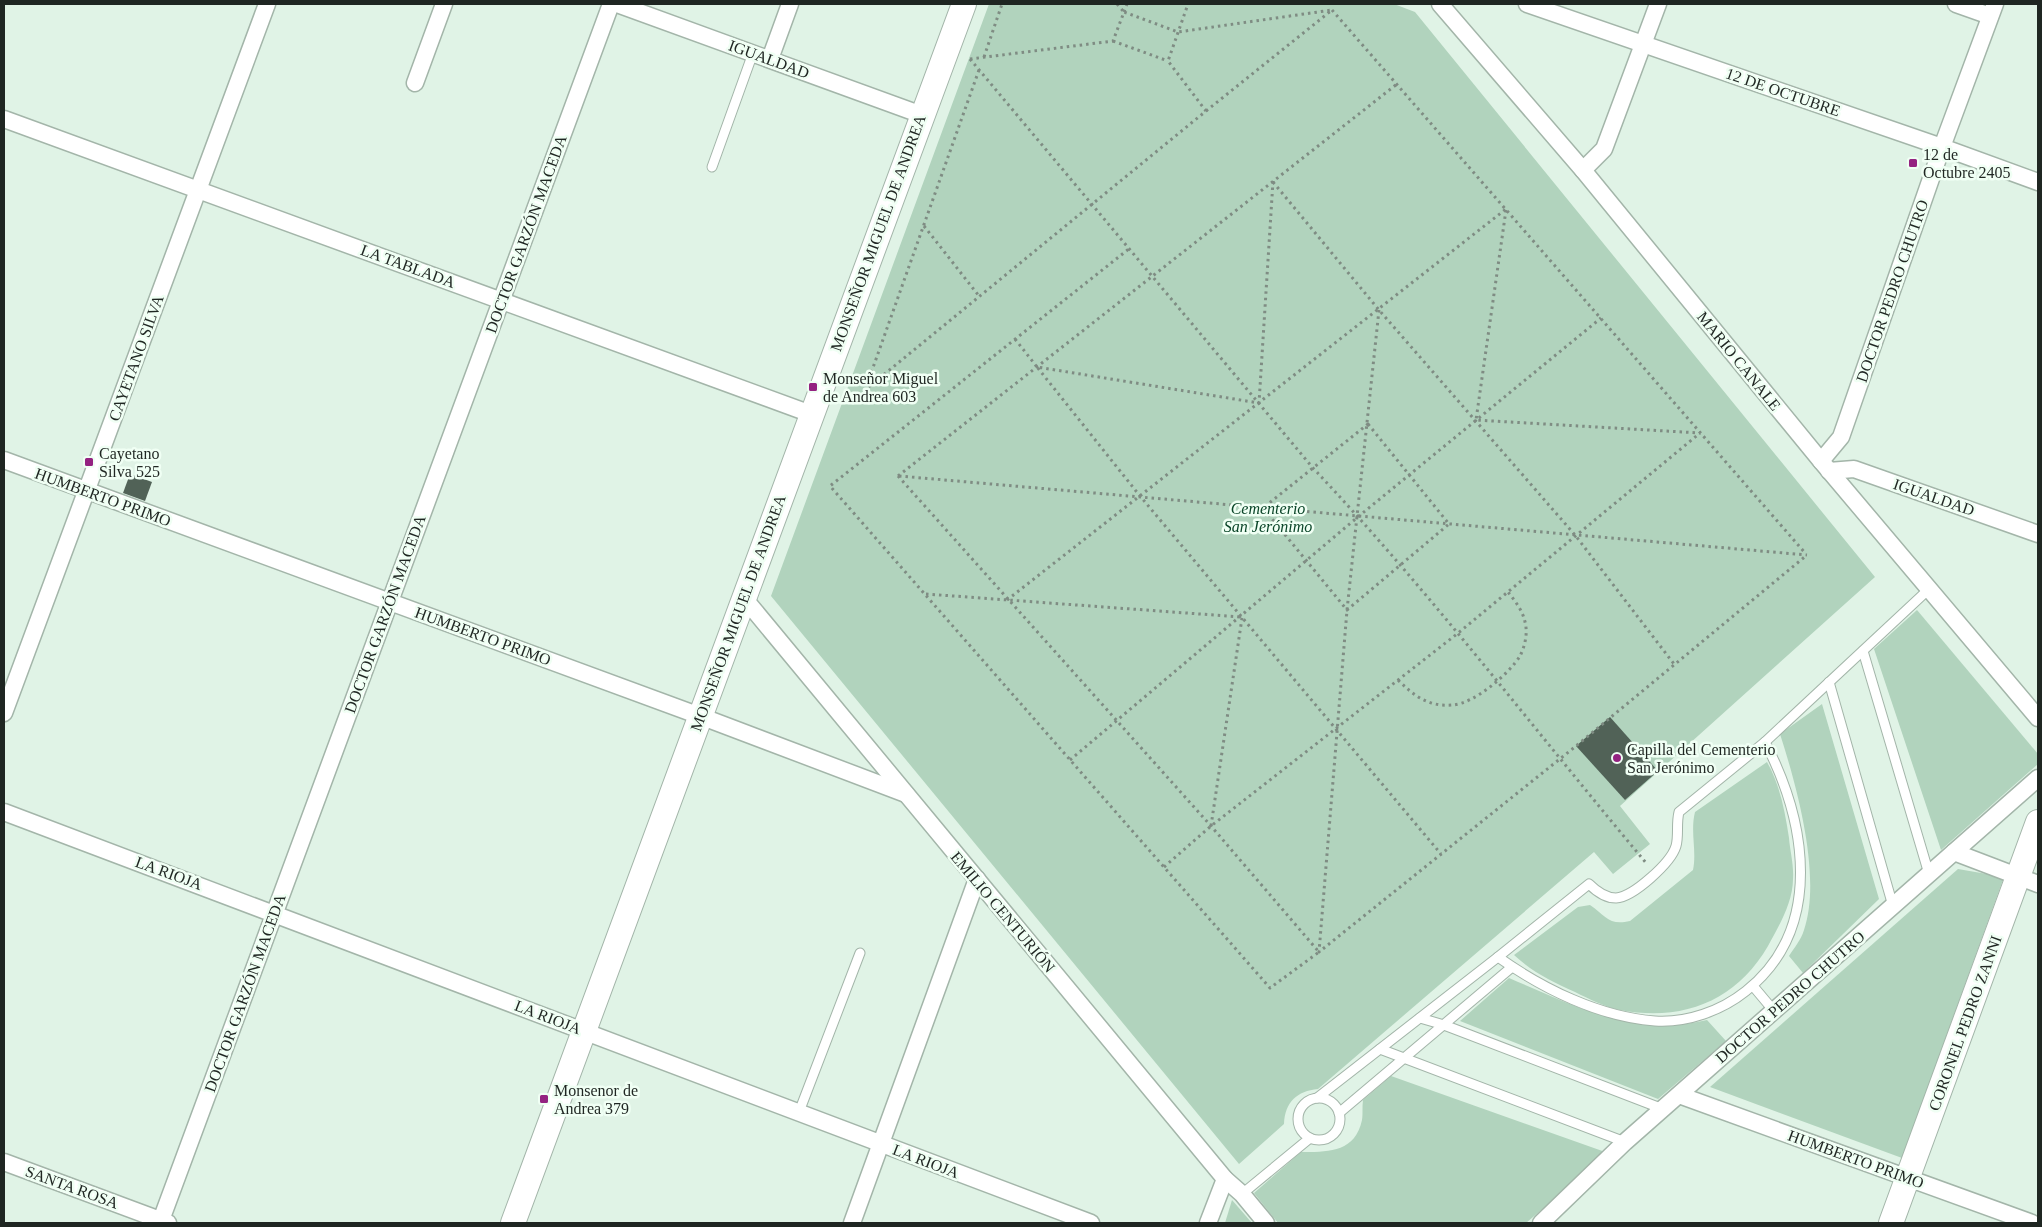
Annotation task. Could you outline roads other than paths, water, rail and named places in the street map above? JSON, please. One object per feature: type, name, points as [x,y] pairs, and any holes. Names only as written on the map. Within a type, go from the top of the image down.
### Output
[{"type":"main road","name":"MONSEÑOR MIGUEL DE ANDREA","points":[[513,1223],[964,4]]},
{"type":"main road","name":"CORONEL PEDRO ZANNI","points":[[1892,1223],[1908,1178],[2028,880],[2038,822]]},
{"type":"street","name":"CAYETANO SILVA","points":[[4,713],[268,4]]},
{"type":"street","points":[[415,83],[444,4]]},
{"type":"street","name":"DOCTOR GARZÓN MACEDA","points":[[163,1222],[275,912],[610,4]]},
{"type":"street","name":"IGUALDAD","points":[[617,4],[922,115]]},
{"type":"street","points":[[770,59],[790,4]]},
{"type":"street","name":"MARIO CANALE","points":[[1440,4],[1583,170],[1825,466],[2038,718]]},
{"type":"street","name":"12 DE OCTUBRE","points":[[1527,4],[1942,146],[2038,182]]},
{"type":"street","points":[[1583,170],[1604,149],[1658,4]]},
{"type":"street","points":[[1956,4],[1993,10]]},
{"type":"street","name":"DOCTOR PEDRO CHUTRO","points":[[1825,466],[1841,437],[1942,146],[1993,10]]},
{"type":"street","name":"LA TABLADA","points":[[4,119],[811,414]]},
{"type":"street","name":"HUMBERTO PRIMO","points":[[4,460],[700,716],[906,794]]},
{"type":"street","name":"IGUALDAD","points":[[1825,466],[1854,469],[2038,534]]},
{"type":"street","name":"EMILIO CENTURIÓN","points":[[744,598],[1225,1179],[1242,1194],[1266,1223]]},
{"type":"street","name":"DOCTOR PEDRO CHUTRO","points":[[1543,1222],[1625,1142],[2038,778]]},
{"type":"street","name":"LA RIOJA","points":[[4,812],[275,912],[1091,1223]]},
{"type":"street","points":[[1954,852],[2028,880]]},
{"type":"street","points":[[852,1223],[977,880]]},
{"type":"street","name":"HUMBERTO PRIMO","points":[[1679,1095],[2032,1223]]},
{"type":"street","name":"SANTA ROSA","points":[[4,1162],[163,1222]]},
{"type":"street","points":[[1208,1223],[1225,1179]]},
{"type":"lane","points":[[712,167],[753,53]]},
{"type":"lane","points":[[1318,1098],[1331,1102],[1340,1113],[1339,1127],[1335,1133],[1323,1140],[1310,1138],[1300,1129],[1298,1115],[1305,1104],[1318,1098],[1589,884],[1606,897],[1618,898],[1629,894],[1664,866],[1676,848],[1676,828],[1679,812],[1765,742],[1929,589]]},
{"type":"lane","points":[[1863,651],[1929,874]]},
{"type":"lane","points":[[1829,682],[1893,906]]},
{"type":"lane","points":[[1498,957],[1512,967],[1582,1002],[1628,1017],[1656,1021],[1684,1019],[1712,1011],[1737,998],[1753,986],[1778,958],[1791,933],[1799,906],[1801,878],[1796,822],[1779,771],[1765,742]]},
{"type":"lane","points":[[799,1112],[860,953]]},
{"type":"lane","points":[[1340,1113],[1512,967]]},
{"type":"lane","points":[[1753,986],[1774,1011]]},
{"type":"lane","points":[[1420,1018],[1444,1025],[1663,1109]]},
{"type":"lane","points":[[1380,1049],[1625,1142]]},
{"type":"lane","points":[[1242,1194],[1310,1138]]},
{"type":"place","name":"12 de Octubre 2405","points":[[1913,163]]},
{"type":"place","name":"Monseñor Miguel de Andrea 603","points":[[813,387]]},
{"type":"place","name":"Cayetano Silva 525","points":[[89,462]]},
{"type":"place","name":"Capilla del Cementerio San Jerónimo","points":[[1617,758]]},
{"type":"place","name":"Monsenor de Andrea 379","points":[[544,1099]]},
{"type":"park label","name":"Cementerio San Jerónimo","points":[[1268,517]]}]
